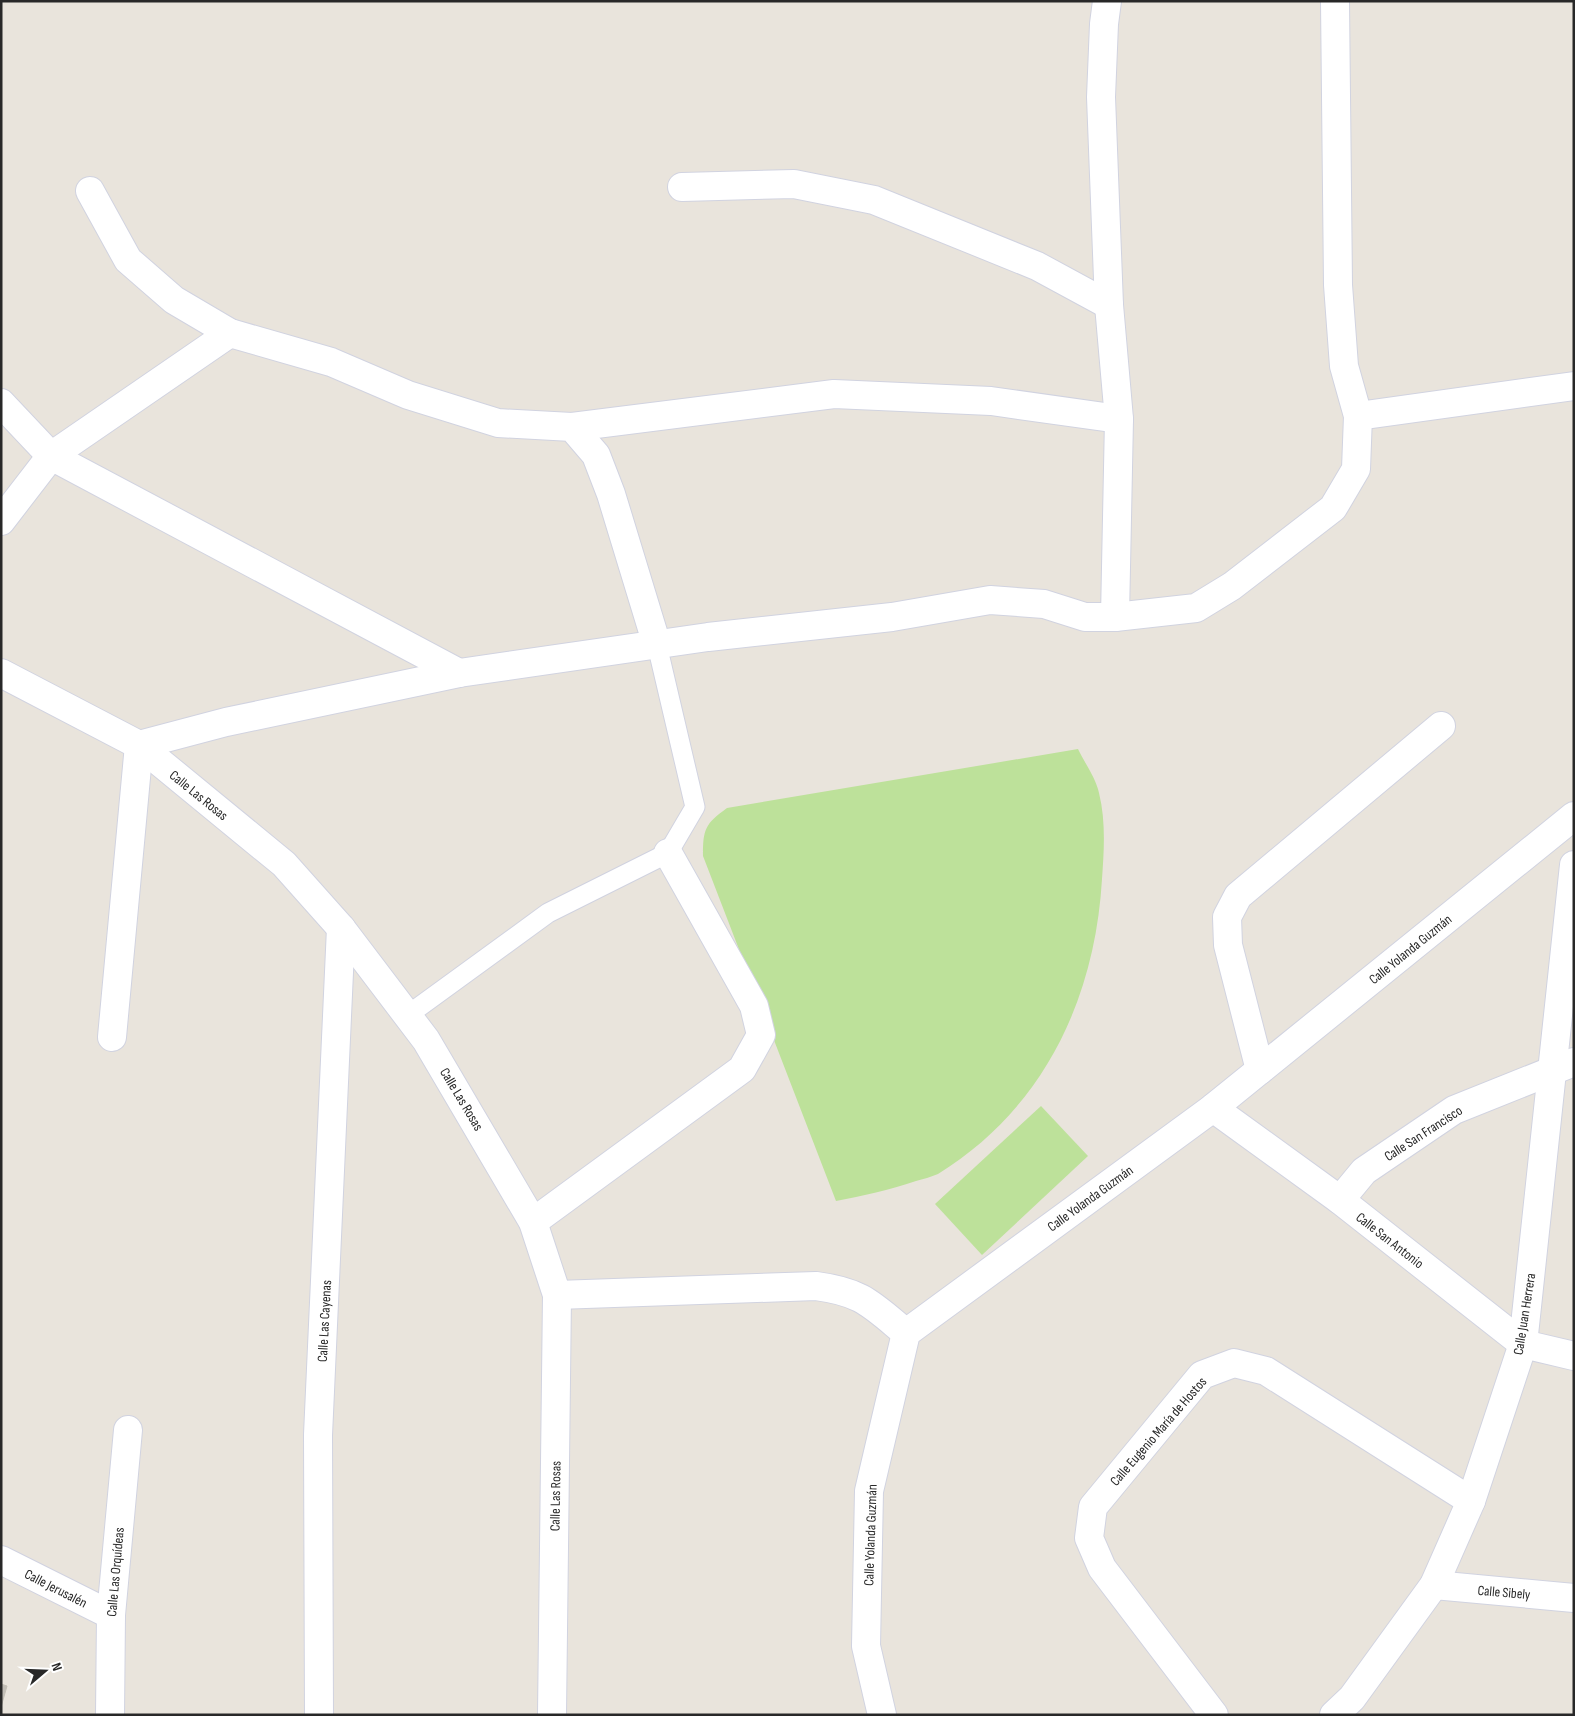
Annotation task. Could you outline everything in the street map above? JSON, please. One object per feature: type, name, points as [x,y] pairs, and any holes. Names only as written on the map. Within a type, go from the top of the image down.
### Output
[{"type":"street","points":[[1107,1],[1104,24],[1101,97],[1109,304],[1119,419],[1115,617]]},
{"type":"street","points":[[112,1037],[139,746],[226,722],[459,673],[658,645],[892,617],[990,600],[1044,604],[1085,617],[1115,617],[1196,608],[1264,564],[1333,508],[1356,469],[1358,416],[1344,366],[1338,285],[1335,1]]},
{"type":"street","points":[[682,187],[794,184],[874,200],[1037,266],[1109,304]]},
{"type":"street","points":[[90,191],[128,260],[174,300],[230,333],[331,362],[408,395],[498,424],[572,428],[834,394],[991,401],[1119,419]]},
{"type":"street","points":[[1,522],[51,456],[230,333]]},
{"type":"street","points":[[1358,416],[1574,386]]},
{"type":"street","points":[[1,402],[51,456],[459,673]]},
{"type":"street","points":[[572,428],[596,455],[612,494],[658,645]]},
{"type":"street","name":"Calle Las Rosas","points":[[1,674],[139,746],[284,864],[341,928],[426,1040],[474,1118],[533,1222],[557,1296],[552,1715]]},
{"type":"street","points":[[1260,1070],[1228,945],[1227,917],[1238,896],[1441,726]]},
{"type":"street","name":"Calle Yolanda Guzmán","points":[[882,1715],[866,1646],[869,1491],[906,1332],[1213,1108],[1574,816]]},
{"type":"street","points":[[533,1222],[742,1069],[762,1035],[754,1006],[668,853]]},
{"type":"street","name":"Calle Juan Herrera","points":[[1334,1715],[1352,1698],[1434,1585],[1470,1501],[1523,1344],[1564,1066],[1574,865]]},
{"type":"street","name":"Calle Las Cayenas","points":[[319,1715],[318,1435],[341,928]]},
{"type":"street","name":"Calle San Francisco","points":[[1340,1200],[1364,1171],[1454,1110],[1564,1066]]},
{"type":"street","name":"Calle San Antonio","points":[[1213,1108],[1340,1200],[1523,1344],[1574,1356]]},
{"type":"street","points":[[557,1296],[816,1286],[842,1290],[866,1299],[906,1332]]},
{"type":"street","name":"Calle Eugenio María de Hostos","points":[[1214,1715],[1102,1568],[1089,1538],[1093,1507],[1202,1375],[1234,1364],[1266,1371],[1470,1501]]},
{"type":"street","name":"Calle Las Orquídeas","points":[[110,1715],[111,1615],[128,1430]]},
{"type":"street","name":"Calle Jerusalén","points":[[1,1560],[111,1615]]},
{"type":"street","name":"Calle Sibely","points":[[1434,1585],[1574,1598]]},
{"type":"lane","points":[[408,1015],[548,912],[668,853],[695,807],[658,645]]},
{"type":"green space","points":[[1078,749],[1097,787],[1103,814],[1102,879],[1097,924],[1088,967],[1075,1008],[1057,1048],[1034,1084],[1007,1118],[975,1148],[938,1174],[886,1190],[836,1201],[703,856],[707,828],[714,818],[727,808]]},
{"type":"green space","points":[[1041,1106],[1088,1156],[982,1255],[935,1204]]},
{"type":"building","points":[[1,1684],[7,1686],[1,1707]]}]
